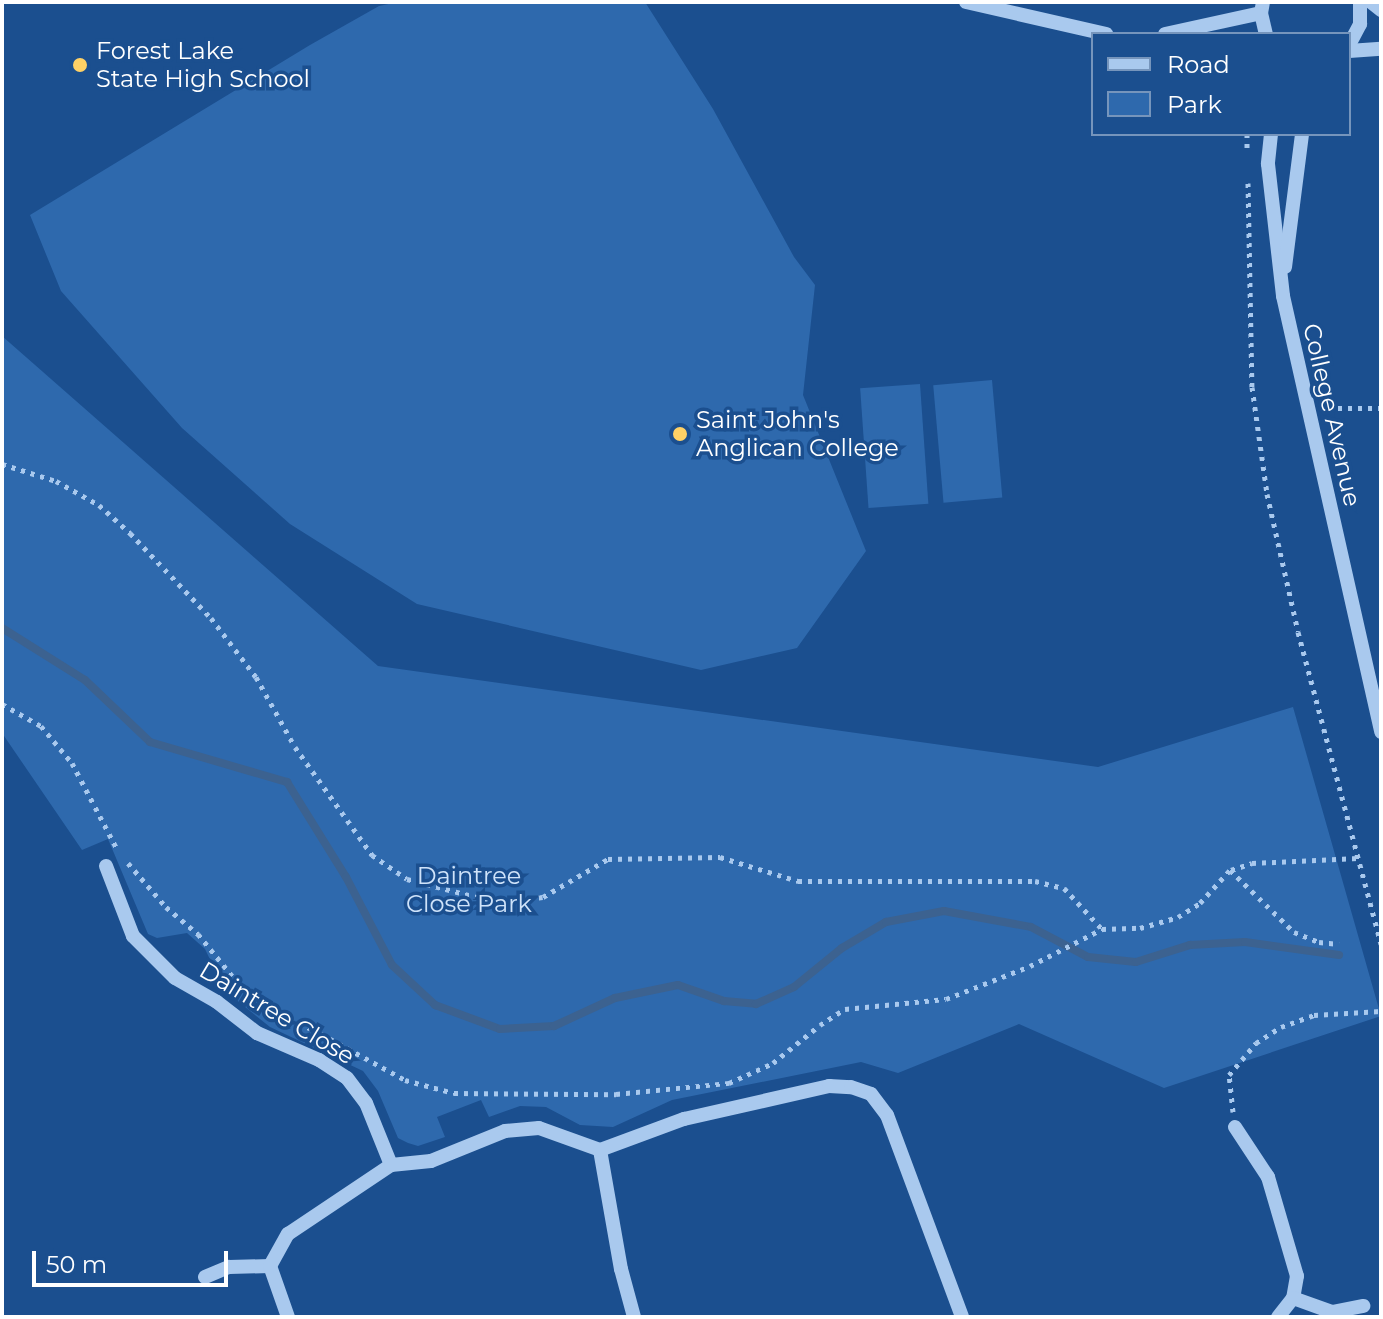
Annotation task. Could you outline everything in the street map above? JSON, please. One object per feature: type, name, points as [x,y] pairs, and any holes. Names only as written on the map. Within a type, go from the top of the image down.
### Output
[{"type":"street","points":[[966,2],[1094,32]]},
{"type":"street","points":[[1351,41],[1360,24],[1360,2]]},
{"type":"street","points":[[1371,2],[1381,10]]},
{"type":"street","points":[[1175,32],[1262,8],[1266,32]]},
{"type":"street","points":[[1351,51],[1381,49]]},
{"type":"street","name":"College Avenue","points":[[1271,136],[1268,164],[1283,296],[1381,732]]},
{"type":"street","name":"College Avenue","points":[[1283,296],[1302,136]]},
{"type":"street","name":"Daintree Close","points":[[106,866],[133,936],[175,978],[217,1002],[257,1033],[319,1060],[347,1078],[366,1103],[391,1165]]},
{"type":"street","points":[[288,1317],[270,1266],[288,1234],[391,1165],[431,1161],[505,1131],[539,1128],[600,1150],[684,1119],[829,1086],[851,1087],[871,1094],[887,1115],[962,1317]]},
{"type":"street","points":[[1235,1127],[1268,1177],[1297,1276],[1293,1298],[1278,1317]]},
{"type":"street","points":[[600,1150],[621,1269],[634,1317]]},
{"type":"street","points":[[205,1277],[229,1267],[270,1266]]},
{"type":"street","points":[[1293,1298],[1332,1312],[1363,1306]]},
{"type":"path","points":[[1247,136],[1248,166]]},
{"type":"path","points":[[1248,181],[1252,387],[1267,494],[1298,632],[1381,944]]},
{"type":"path","points":[[2,464],[56,481],[99,505],[130,533],[211,618],[256,677],[295,747],[372,855],[407,879],[499,903],[543,897],[608,859],[720,857],[798,881],[1035,881],[1064,888],[1102,929]]},
{"type":"path","points":[[2,704],[41,726],[72,763],[120,854],[166,907],[198,934],[238,983],[271,1012],[312,1029],[405,1080],[454,1093],[616,1094],[729,1083],[773,1063],[845,1009],[946,999],[1030,966],[1102,929],[1140,928],[1178,917],[1200,903],[1230,870],[1252,863],[1358,858]]},
{"type":"path","points":[[1230,870],[1294,932],[1319,942],[1339,944]]},
{"type":"path","points":[[1235,1127],[1229,1075],[1256,1043],[1281,1027],[1314,1015],[1381,1011]]},
{"type":"green space","points":[[398,2],[645,2],[713,109],[794,257],[815,285],[803,395],[866,551],[797,648],[701,670],[417,604],[290,524],[182,428],[61,291],[30,215],[310,45],[379,6]]},
{"type":"green space","name":"Daintree Close Park","points":[[2,336],[378,666],[1098,767],[1293,707],[1381,1016],[1164,1088],[1019,1024],[898,1073],[861,1062],[672,1100],[613,1127],[580,1125],[546,1107],[520,1106],[489,1117],[481,1100],[437,1117],[445,1137],[418,1146],[408,1143],[398,1138],[378,1091],[363,1071],[270,1027],[225,991],[205,949],[187,933],[157,938],[148,934],[108,839],[82,850],[2,733]]},
{"type":"green space","points":[[992,380],[1002,498],[944,503],[933,385]]},
{"type":"green space","points":[[920,384],[928,504],[869,508],[860,388]]},
{"type":"waterway","points":[[2,628],[85,680],[150,742],[287,782],[346,877],[392,965],[435,1005],[500,1029],[554,1026],[615,998],[678,985],[724,1001],[756,1004],[794,987],[842,948],[886,922],[944,911],[1031,927],[1088,957],[1136,962],[1190,945],[1245,942],[1339,955]]},
{"type":"place","name":"Forest Lake State High School","points":[[80,65]]},
{"type":"place","name":"Saint John's Anglican College","points":[[680,434]]}]
